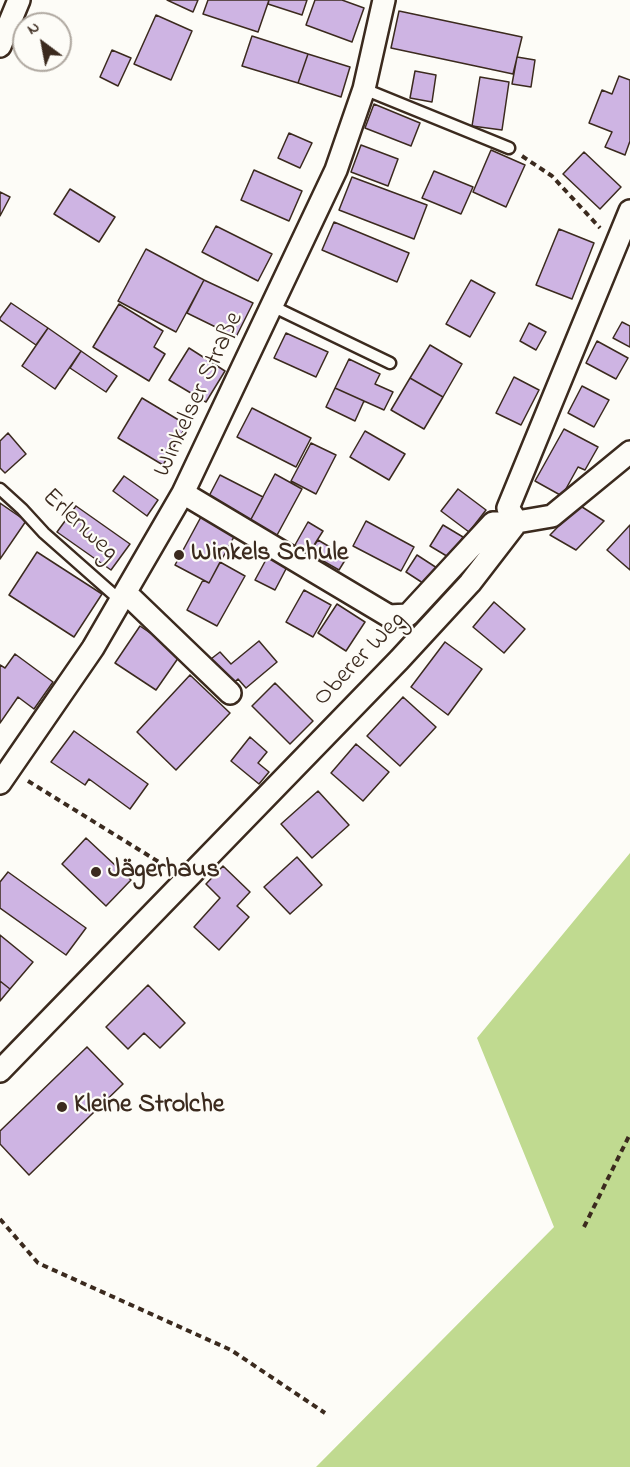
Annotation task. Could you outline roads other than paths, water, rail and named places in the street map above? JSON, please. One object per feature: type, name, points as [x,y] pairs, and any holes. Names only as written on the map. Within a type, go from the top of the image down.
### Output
[{"type":"street","points":[[0,45],[20,0]]},
{"type":"street","name":"Winkelser Straße","points":[[3,772],[93,648],[183,493],[336,170],[364,89],[384,0]]},
{"type":"street","points":[[517,522],[508,508],[630,211]]},
{"type":"street","points":[[183,493],[389,616],[408,615],[494,524],[552,516],[630,452]]},
{"type":"street","name":"Oberer Weg","points":[[0,1071],[407,651],[470,583],[517,522]]},
{"type":"street","name":"Erlenweg","points":[[123,597],[230,693]]},
{"type":"lane","points":[[364,89],[509,148]]},
{"type":"lane","points":[[272,306],[390,363]]},
{"type":"lane","name":"Erlenweg","points":[[0,489],[44,533],[123,597]]},
{"type":"place","name":"Winkels Schule","points":[[179,555]]},
{"type":"place","name":"Jägerhaus","points":[[96,872]]},
{"type":"place","name":"Kleine Strolche","points":[[62,1107]]}]
